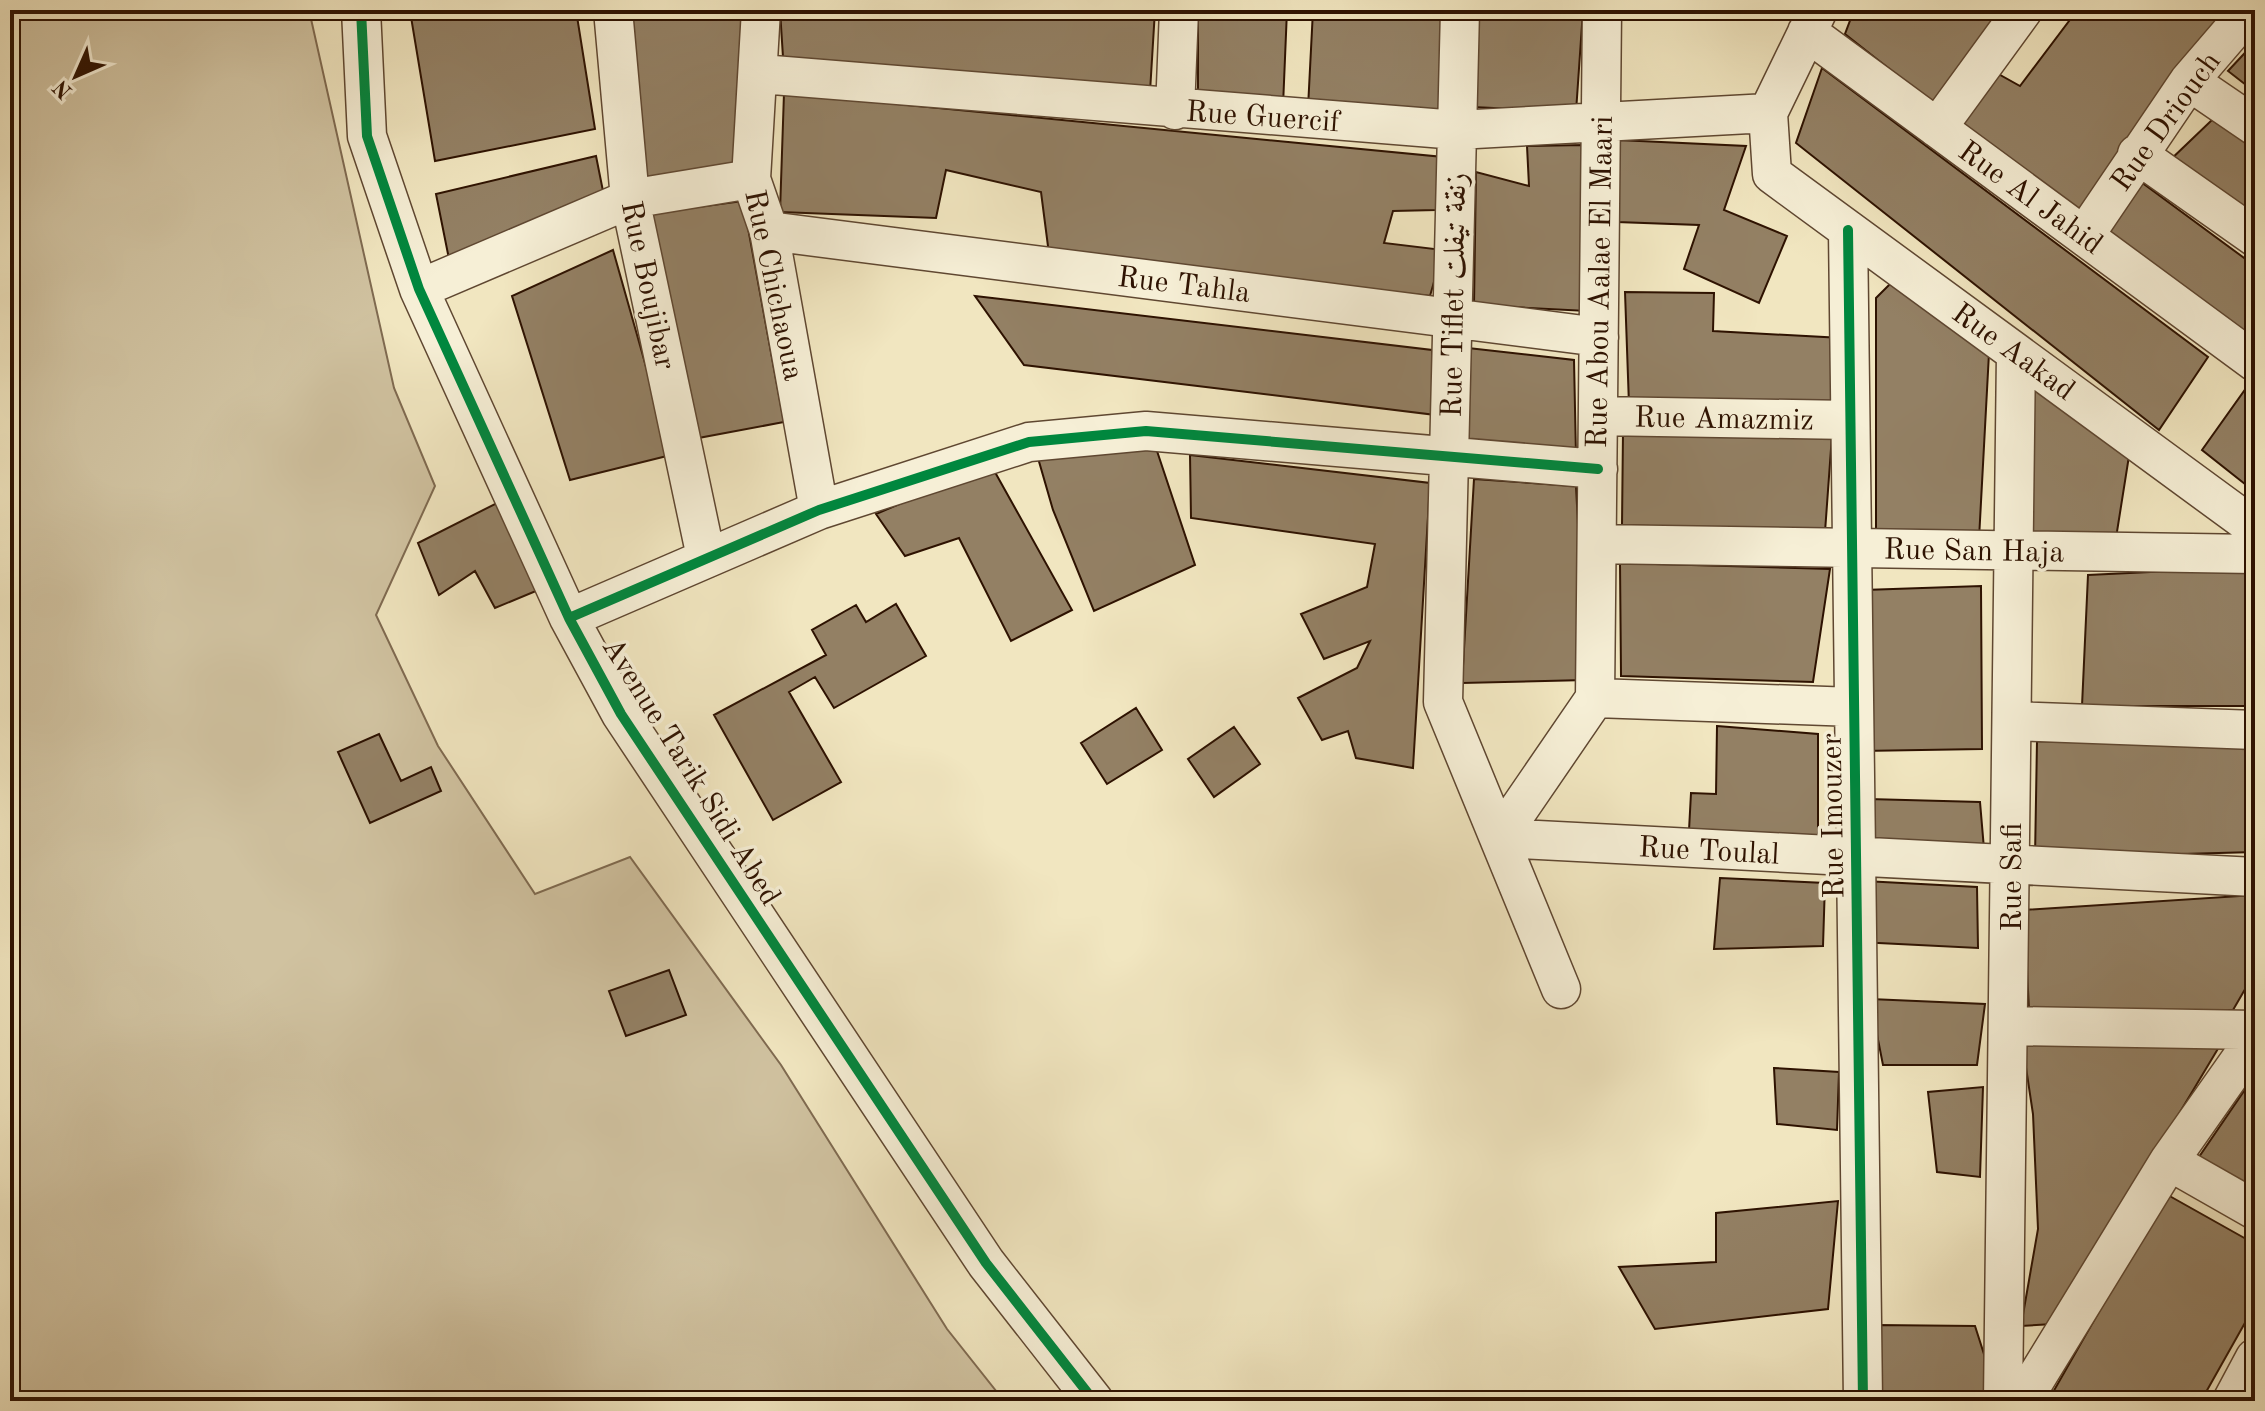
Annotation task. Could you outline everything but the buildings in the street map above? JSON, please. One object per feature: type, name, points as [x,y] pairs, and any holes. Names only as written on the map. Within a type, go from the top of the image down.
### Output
[{"type":"street","name":"Avenue Tarik Sidi Abed","points":[[361,10],[367,136],[419,289],[569,618],[621,714],[986,1263],[1094,1401]]},
{"type":"street","name":"Rue Boujibar","points":[[613,10],[630,199],[706,557]]},
{"type":"street","name":"Rue Chichaoua","points":[[761,10],[760,74],[751,179],[769,231],[819,510]]},
{"type":"street","points":[[1175,110],[1179,10]]},
{"type":"street","name":"Rue Tiflet زنقة تيفلت","points":[[1460,10],[1443,702],[1561,989]]},
{"type":"street","name":"Rue Abou Aalae El Maari","points":[[1595,698],[1602,10]]},
{"type":"street","points":[[1937,128],[2023,10]]},
{"type":"street","name":"Rue Driouch","points":[[2084,236],[2189,81],[2250,10]]},
{"type":"street","points":[[1768,113],[1813,21]]},
{"type":"street","name":"Rue Al Jahid","points":[[1813,21],[1937,128],[2255,362]]},
{"type":"street","name":"Rue Guercif","points":[[760,74],[1175,110],[1457,130],[1768,113]]},
{"type":"street","points":[[2189,81],[2255,126]]},
{"type":"street","name":"Rue Aakad","points":[[1768,113],[1772,174],[2255,528]]},
{"type":"street","points":[[2137,154],[2255,237]]},
{"type":"street","points":[[419,289],[630,199],[751,179]]},
{"type":"street","name":"Rue Imouzer","points":[[1848,230],[1863,1401]]},
{"type":"street","name":"Rue Tahla","points":[[769,231],[1599,337]]},
{"type":"street","name":"Rue Safi","points":[[2003,1401],[2016,353]]},
{"type":"street","name":"Rue Amazmiz","points":[[1598,416],[1850,420]]},
{"type":"street","points":[[569,618],[819,510],[1029,442],[1146,431],[1598,469]]},
{"type":"street","name":"Rue San Haja","points":[[1597,544],[2255,554]]},
{"type":"street","points":[[1499,838],[1595,698],[1854,707]]},
{"type":"street","points":[[2012,721],[2255,730]]},
{"type":"street","name":"Rue Toulal","points":[[1499,838],[2011,867],[2255,877]]},
{"type":"street","points":[[2010,1026],[2255,1030]]},
{"type":"street","points":[[2022,1401],[2169,1161],[2255,1039]]},
{"type":"street","points":[[2169,1161],[2255,1210]]},
{"type":"street","points":[[2232,1401],[2255,1358]]},
{"type":"shaded area","points":[[10,10],[309,10],[394,388],[435,486],[376,615],[438,746],[535,894],[630,857],[781,1065],[947,1329],[1004,1401],[10,1401]]},
{"type":"cycle path","points":[[361,10],[367,136],[419,289],[569,618],[621,714],[986,1263],[1094,1401]]},
{"type":"cycle path","points":[[1848,230],[1863,1401]]},
{"type":"cycle path","points":[[569,618],[819,510],[1029,442],[1146,431],[1598,469]]}]
